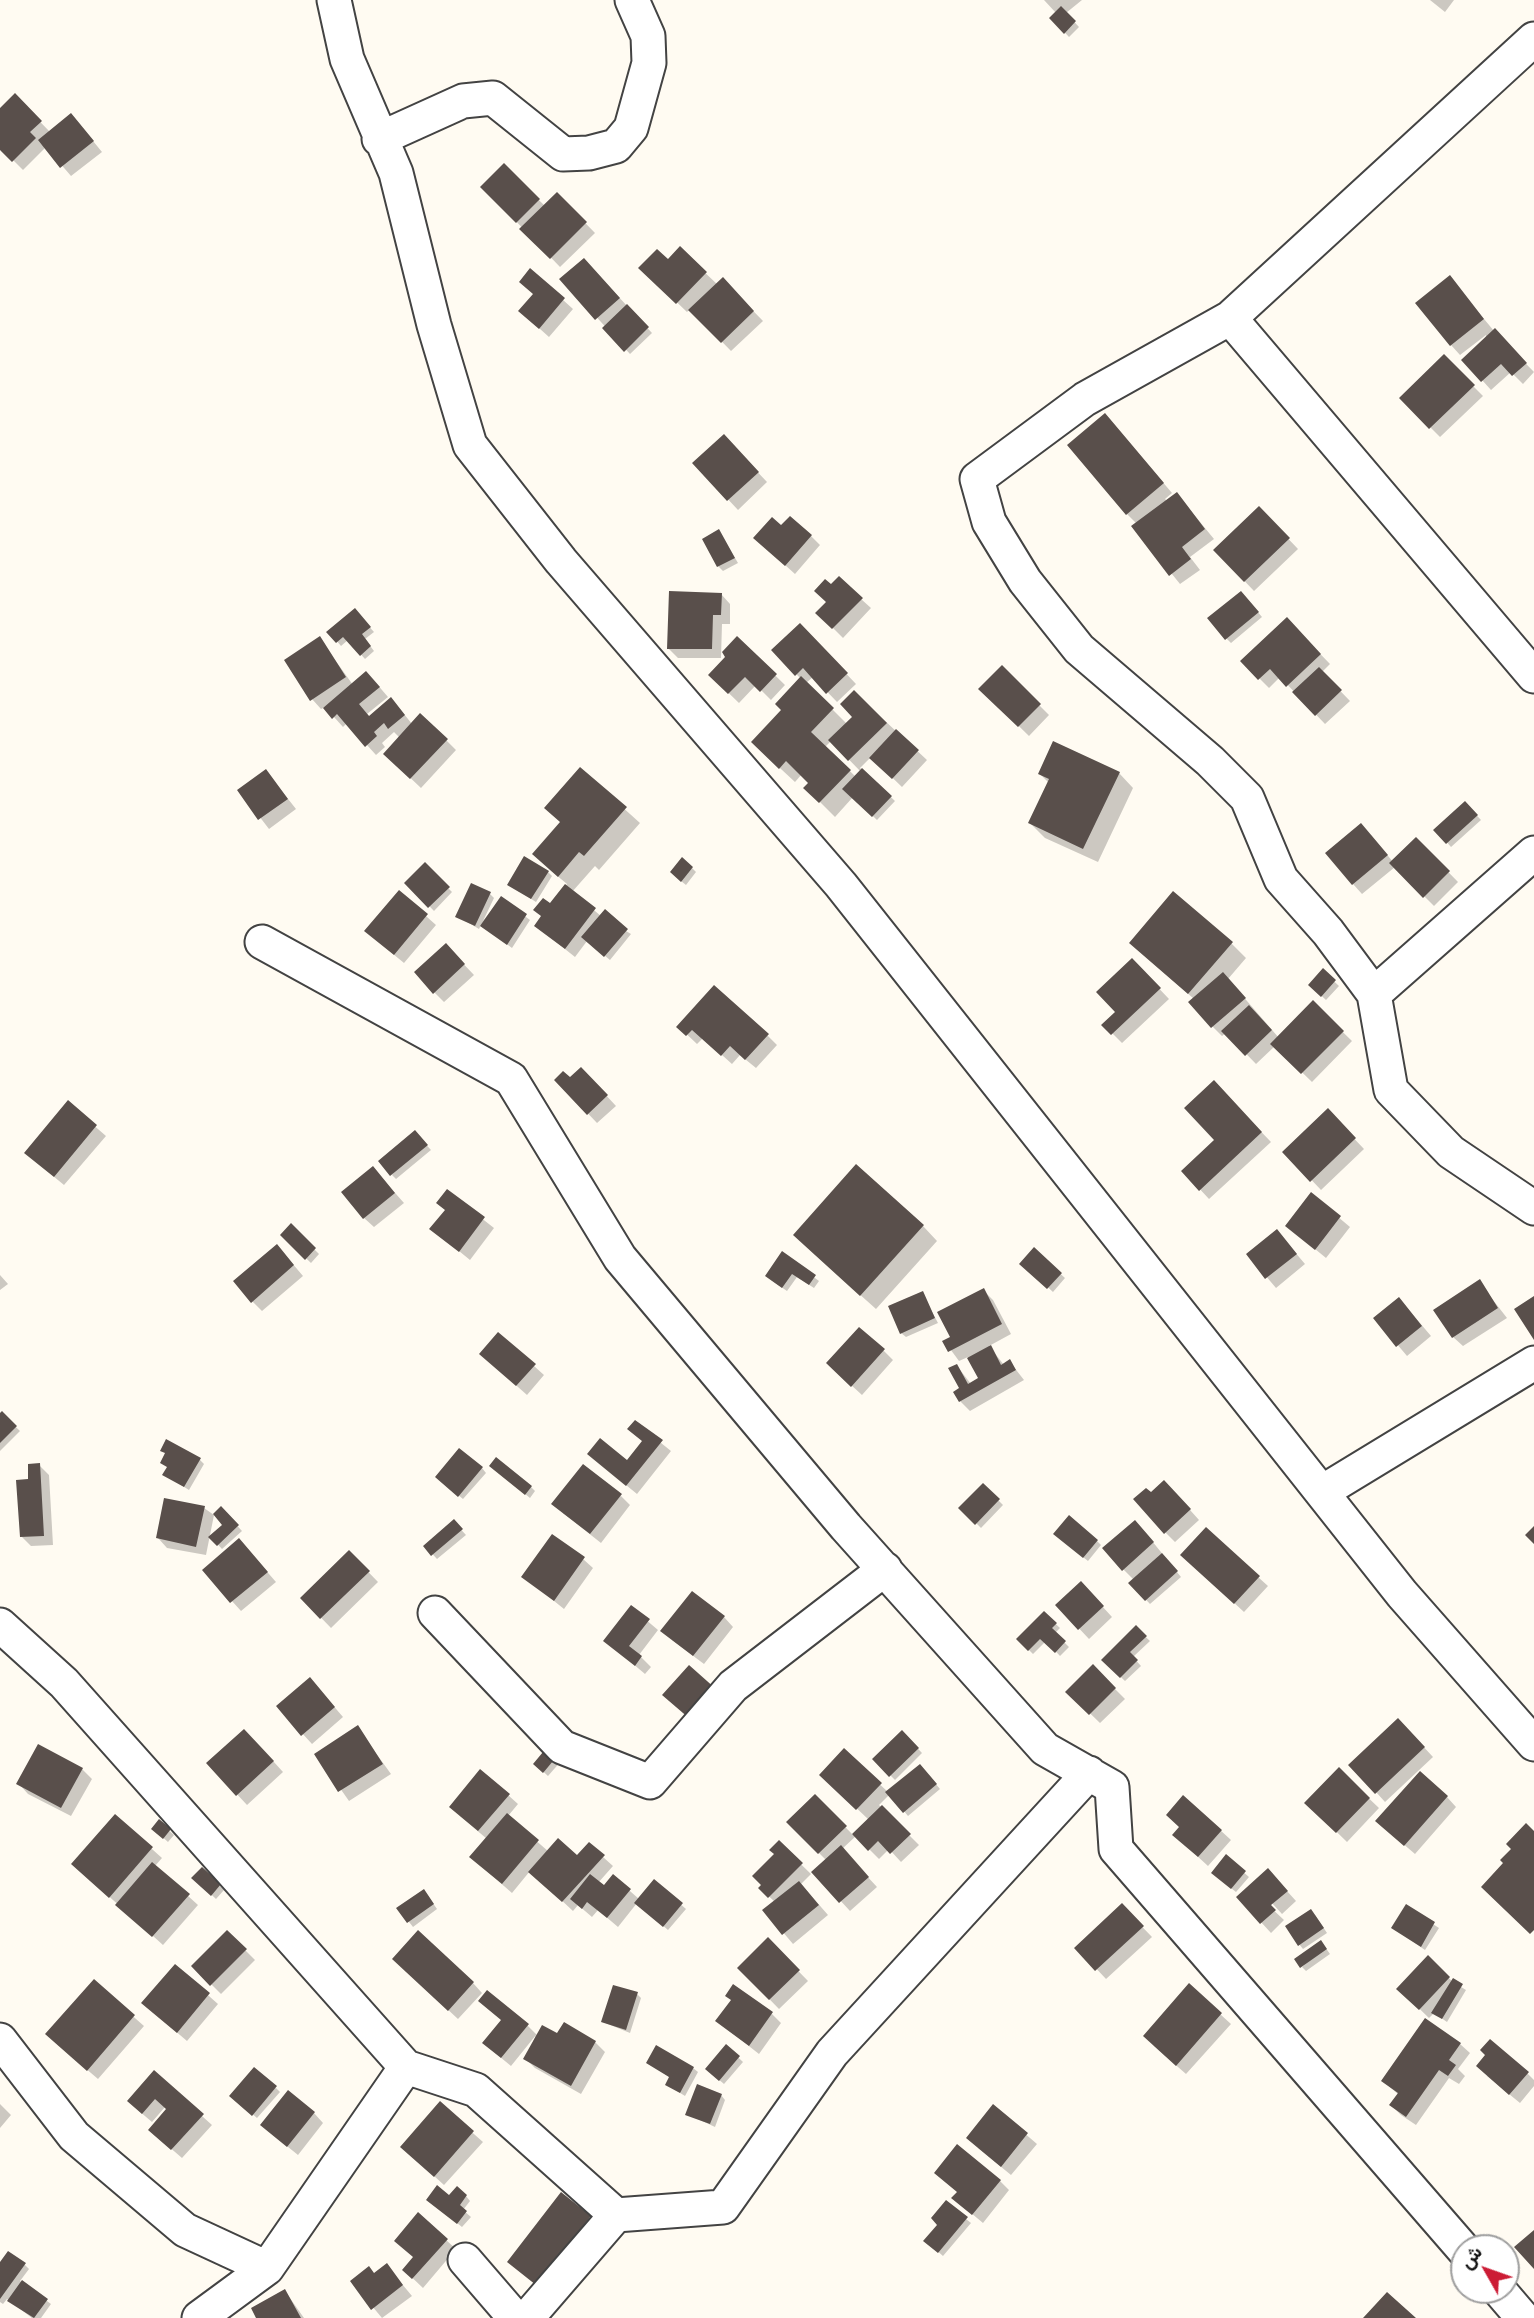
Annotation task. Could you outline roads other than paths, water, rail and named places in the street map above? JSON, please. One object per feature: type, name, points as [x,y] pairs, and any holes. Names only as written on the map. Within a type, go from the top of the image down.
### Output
[{"type":"street","points":[[334,0],[347,59],[379,139],[396,173],[434,325],[471,445],[561,561],[841,885],[1402,1594],[1534,1744]]},
{"type":"street","points":[[379,139],[463,101],[493,98],[563,154],[589,153],[616,146],[631,128],[649,62],[648,36],[632,0]]},
{"type":"street","points":[[1534,39],[1230,318],[1085,399],[977,479],[989,522],[1025,581],[1079,649],[1210,761],[1247,798],[1281,879],[1328,932],[1374,994],[1391,1090],[1451,1153],[1534,1208]]},
{"type":"street","points":[[1230,318],[1534,676]]},
{"type":"street","points":[[1374,994],[1534,853]]},
{"type":"street","points":[[262,943],[511,1079],[620,1258],[885,1569],[1045,1749],[1112,1787],[1116,1849],[1450,2234]]},
{"type":"street","points":[[1322,1492],[1534,1363]]},
{"type":"street","points":[[435,1613],[562,1747],[650,1782],[733,1686],[885,1569]]},
{"type":"street","points":[[0,1625],[64,1683],[406,2067],[475,2090],[616,2215]]},
{"type":"street","points":[[527,2318],[616,2215],[723,2207],[832,2053],[1089,1773]]},
{"type":"street","points":[[0,2040],[74,2136],[185,2230],[267,2268]]},
{"type":"street","points":[[200,2318],[267,2268],[406,2067]]},
{"type":"street","points":[[465,2260],[515,2318]]}]
